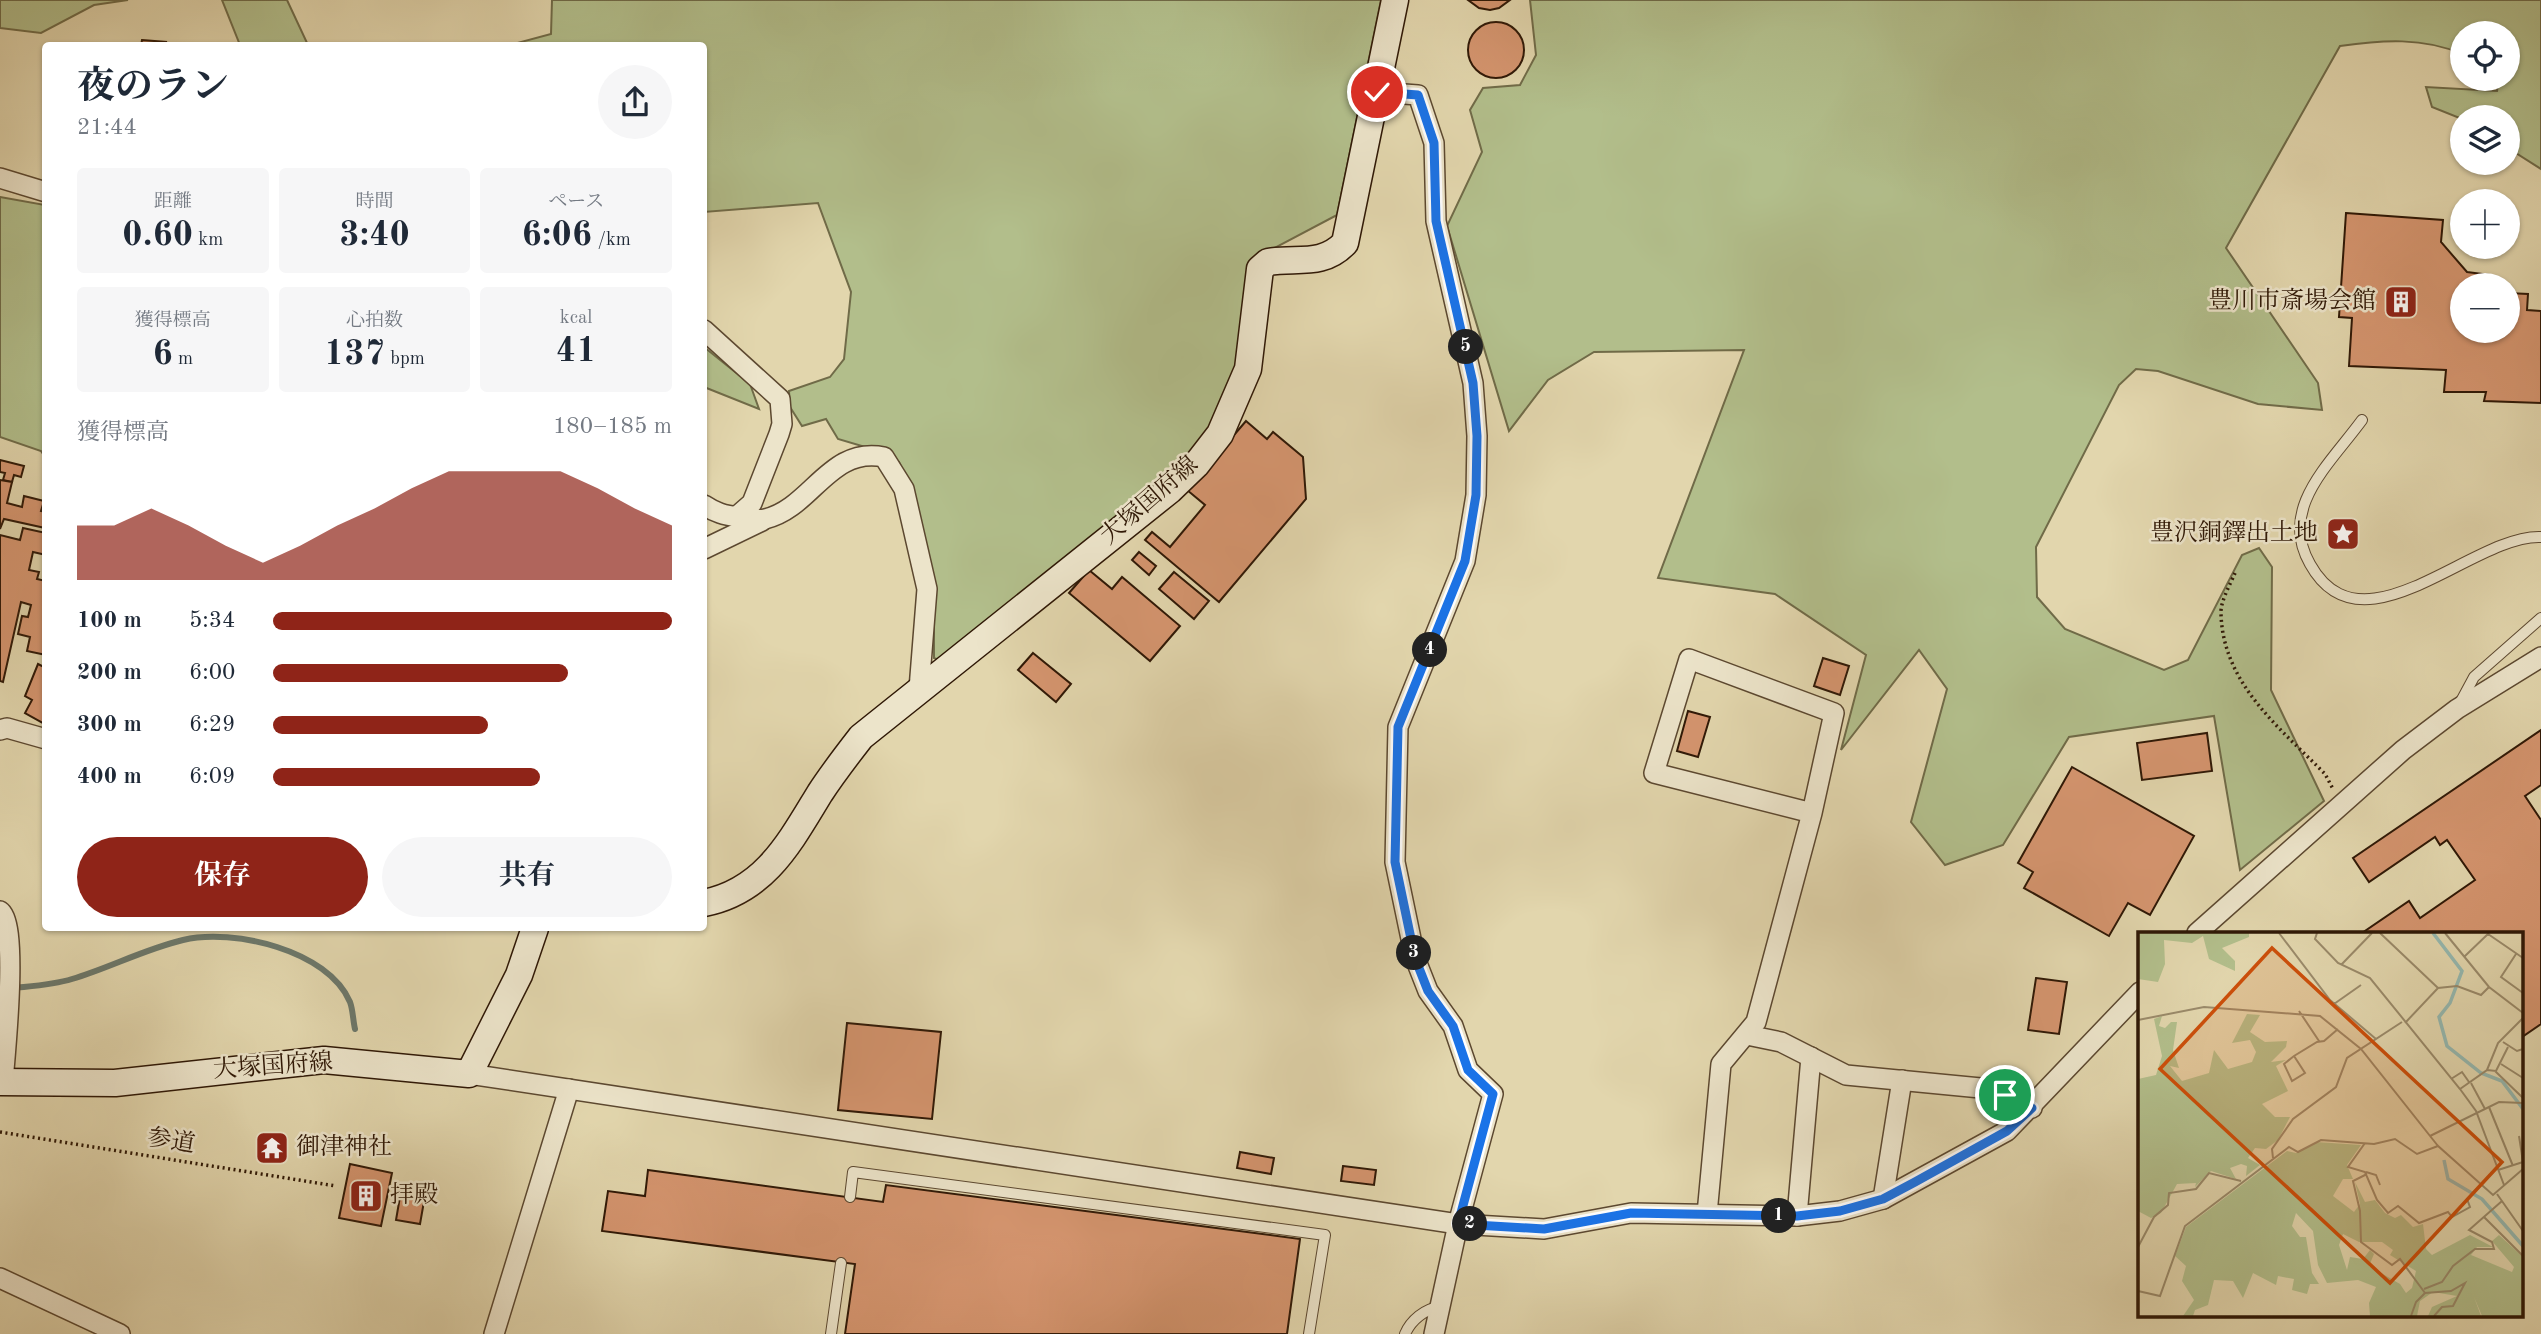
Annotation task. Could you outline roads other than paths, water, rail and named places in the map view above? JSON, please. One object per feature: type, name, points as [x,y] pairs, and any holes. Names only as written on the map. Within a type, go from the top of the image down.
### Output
[{"type":"main road","name":"大塚国府線","points":[[707,902],[741,890],[779,860],[834,772],[861,737],[1170,489],[1220,434],[1248,369],[1260,269],[1268,262],[1321,259],[1335,253],[1345,243],[1395,0]]},
{"type":"main road","points":[[469,1074],[519,975],[533,931]]},
{"type":"main road","name":"大塚国府線","points":[[1,1082],[115,1083],[324,1060],[469,1074]]},
{"type":"street","points":[[1377,92],[1418,95],[1434,143],[1436,221],[1473,383],[1477,436],[1476,495],[1465,561],[1398,727],[1395,862],[1415,958],[1428,991],[1453,1026],[1468,1070],[1493,1094],[1458,1224],[1434,1334]]},
{"type":"street","points":[[0,178],[42,191]]},
{"type":"street","points":[[707,333],[780,399],[779,434],[751,503],[736,517]]},
{"type":"street","points":[[707,548],[785,510],[846,460],[865,453],[884,457],[904,489],[926,589],[919,689]]},
{"type":"street","points":[[707,507],[727,517],[766,519]]},
{"type":"street","points":[[2198,932],[2403,750],[2457,709],[2541,657]]},
{"type":"street","points":[[1707,1214],[1721,1064],[1756,1022],[1812,813],[1835,713],[1689,659],[1654,774],[1812,813]]},
{"type":"street","points":[[0,730],[7,728],[42,737]]},
{"type":"street","points":[[0,911],[8,922],[9,963],[1,1082]]},
{"type":"street","points":[[469,1074],[1458,1224],[1544,1229],[1607,1215],[1797,1216],[1840,1211],[1883,1199],[2007,1131],[2032,1108],[2138,994]]},
{"type":"street","points":[[1747,1035],[1782,1042],[1846,1075],[1991,1089],[2032,1108]]},
{"type":"street","points":[[1797,1216],[1811,1057]]},
{"type":"street","points":[[1883,1199],[1902,1080]]},
{"type":"street","points":[[494,1334],[569,1089]]},
{"type":"street","points":[[0,1278],[120,1334]]},
{"type":"lane","points":[[2362,420],[2307,496],[2300,513],[2298,529],[2301,547],[2317,576],[2330,588],[2346,596],[2378,599],[2514,543],[2541,537]]},
{"type":"lane","points":[[2457,709],[2474,677],[2541,618]]},
{"type":"lane","points":[[850,1197],[853,1172],[1325,1235],[1309,1334]]},
{"type":"lane","points":[[831,1334],[841,1263]]},
{"type":"lane","points":[[1405,1334],[1408,1327],[1429,1308],[1440,1307]]},
{"type":"waterway","points":[[13,988],[72,979],[183,940],[227,937],[277,947],[301,956],[322,969],[339,984],[350,1002],[355,1029]]},
{"type":"place","name":"豊川市斎場会館","points":[[2401,302]]},
{"type":"place","name":"豊沢銅鐸出土地","points":[[2343,534]]},
{"type":"place","name":"御津神社","points":[[272,1148]]},
{"type":"place","name":"拝殿","points":[[366,1196]]}]
